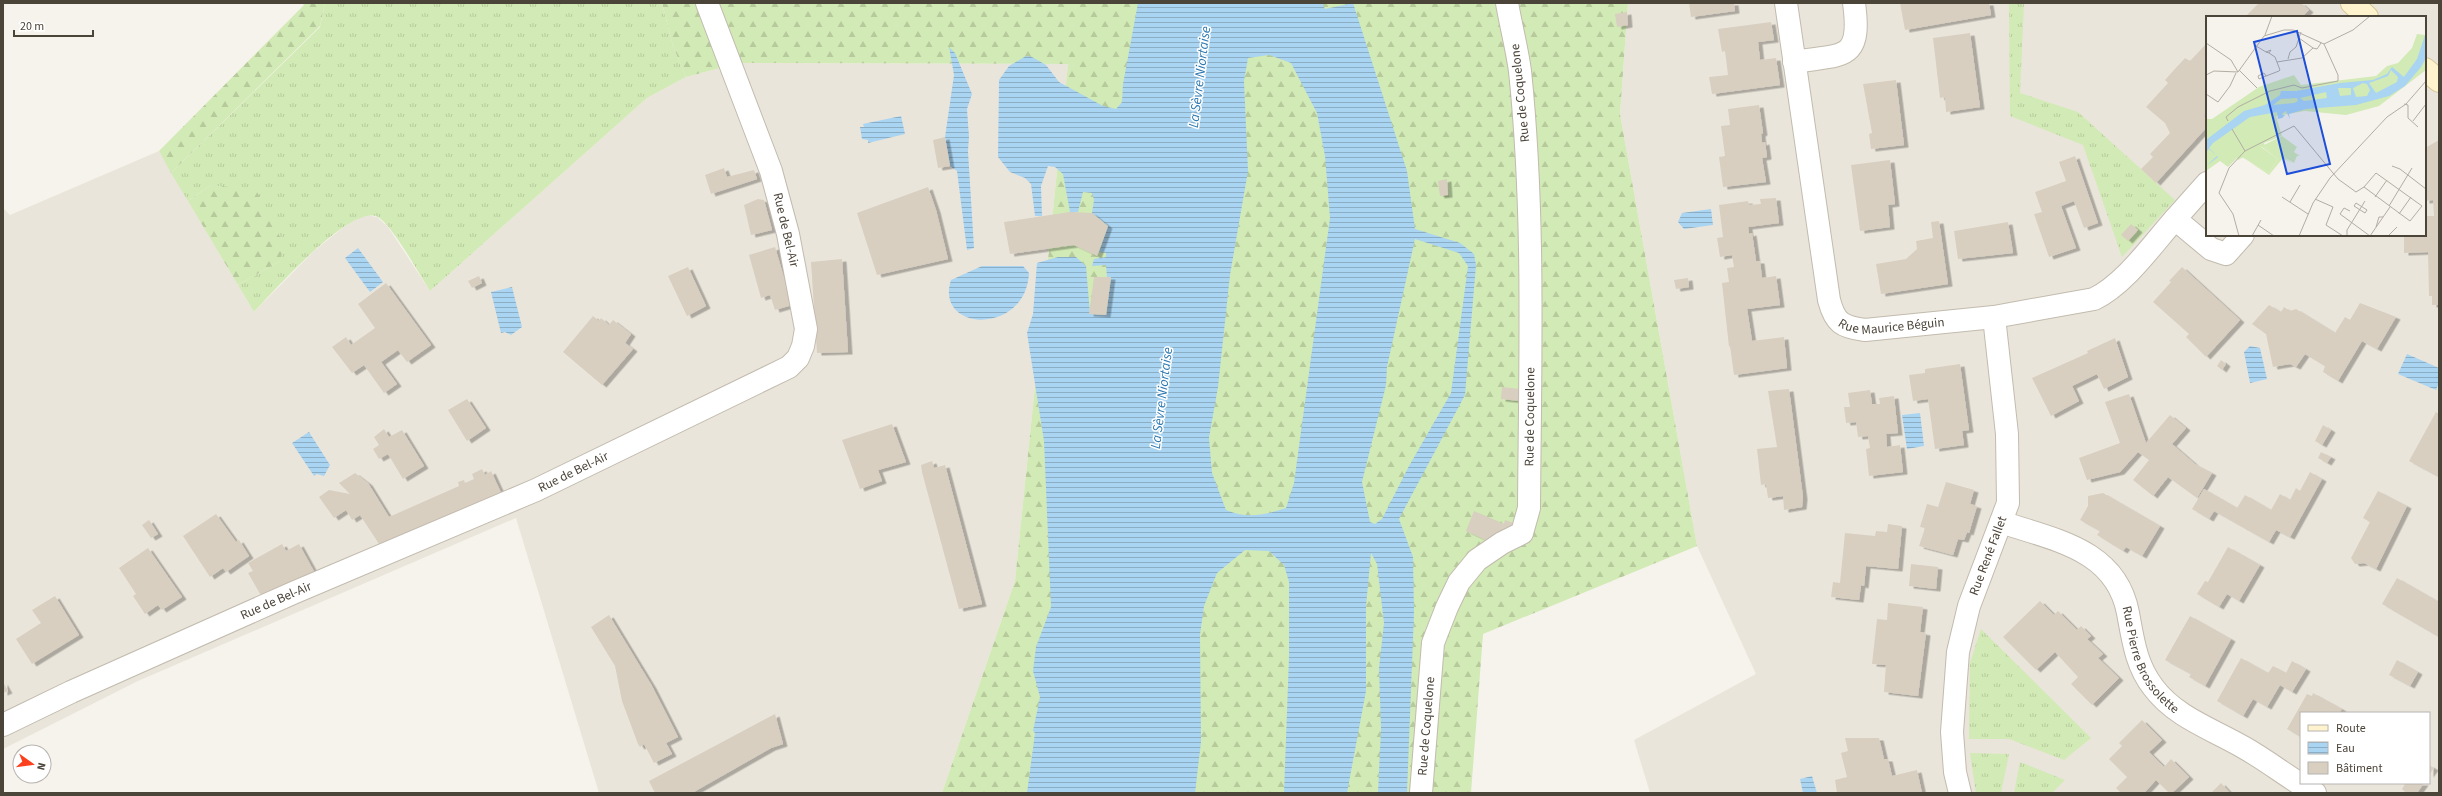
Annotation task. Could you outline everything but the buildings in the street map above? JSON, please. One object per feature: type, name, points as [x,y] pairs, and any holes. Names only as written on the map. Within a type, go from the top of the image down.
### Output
[{"type":"street","name":"Rue de Bel-Air","points":[[3,725],[71,692],[293,593],[536,490],[789,367],[798,358],[804,346],[806,329],[788,234],[771,171],[707,3]]},
{"type":"street","name":"Rue de Coquelone","points":[[1421,793],[1433,644],[1459,582],[1477,560],[1502,543],[1522,533],[1529,508],[1530,344],[1527,165],[1520,70],[1507,3]]},
{"type":"street","name":"Rue Maurice Béguin","points":[[1786,3],[1829,300],[1833,315],[1840,323],[1850,328],[1865,330],[1994,317],[2082,302],[2106,293],[2206,184]]},
{"type":"street","points":[[1794,62],[1841,54],[1849,50],[1854,44],[1857,28],[1854,3]]},
{"type":"street","points":[[2426,69],[2439,81]]},
{"type":"street","points":[[2175,219],[2211,249],[2226,254],[2242,236]]},
{"type":"street","name":"Rue René Fallet","points":[[1960,793],[1955,772],[1952,732],[1958,652],[1969,606],[2008,503],[2009,459],[1994,317]]},
{"type":"street","name":"Rue Pierre Brossolette","points":[[2001,522],[2076,547],[2101,563],[2112,574],[2124,594],[2135,653],[2152,687],[2167,703],[2186,717],[2243,747],[2311,792]]},
{"type":"shaded area","points":[[1628,3],[2439,3],[2439,793],[1650,793],[1634,740],[1756,674],[1697,546],[1620,114]]},
{"type":"shaded area","points":[[739,63],[1068,64],[1015,581],[942,793],[599,793],[516,518],[138,681],[3,749],[3,208],[10,215],[159,151],[254,312],[314,251],[345,226],[364,215],[377,217],[388,227],[430,291],[647,98],[686,77]]},
{"type":"green space","points":[[302,3],[325,3],[320,26],[171,173],[159,151],[304,5]]},
{"type":"green space","points":[[325,3],[662,3],[673,46],[686,77],[647,98],[430,291],[406,251],[391,230],[378,217],[366,216],[350,223],[313,252],[254,312],[238,285],[280,261],[211,185],[188,201],[171,173],[320,27]]},
{"type":"green space","points":[[662,3],[1628,3],[1620,114],[1697,546],[1483,634],[1471,793],[942,793],[1015,581],[1068,64],[739,63],[686,77],[673,46]]},
{"type":"green space","points":[[2009,3],[2024,3],[2020,93],[2078,112],[2175,200],[2122,257],[2083,145],[2010,116]]},
{"type":"green space","points":[[211,185],[256,190],[283,243],[280,261],[238,285],[188,201]]},
{"type":"green space","points":[[1981,629],[2091,738],[2064,760],[2009,739],[1969,739],[1970,663]]},
{"type":"green space","points":[[1970,753],[2009,754],[2001,793],[1976,793]]},
{"type":"green space","points":[[2020,762],[2065,780],[2052,793],[2014,793]]},
{"type":"water","name":"La Sèvre Niortaise","points":[[1138,3],[1322,3],[1325,9],[1353,3],[1407,171],[1415,229],[1460,243],[1474,254],[1476,265],[1465,395],[1399,519],[1413,557],[1414,613],[1407,793],[1378,793],[1381,729],[1379,668],[1384,623],[1377,564],[1371,553],[1366,606],[1366,691],[1347,793],[1284,793],[1289,657],[1289,582],[1284,565],[1269,551],[1245,550],[1217,573],[1204,606],[1200,635],[1201,742],[1195,793],[1027,793],[1035,733],[1033,731],[1040,697],[1033,671],[1036,647],[1051,607],[1044,441],[1027,333],[1033,314],[1037,263],[1058,257],[1076,257],[1086,266],[1090,314],[1106,315],[1111,277],[1107,277],[1106,265],[1092,266],[1094,259],[1106,257],[1106,253],[1099,252],[1108,226],[1092,213],[1094,200],[1092,193],[1083,192],[1078,212],[1070,212],[1063,174],[1055,167],[1048,166],[1041,186],[1042,216],[1035,216],[1031,184],[1025,178],[1010,172],[998,157],[999,80],[1009,66],[1026,56],[1032,57],[1046,65],[1059,82],[1103,106],[1116,109],[1122,102],[1123,84]],"holes":[[[1269,55],[1291,63],[1317,113],[1325,156],[1330,218],[1294,483],[1286,508],[1271,513],[1248,515],[1233,513],[1226,510],[1212,473],[1209,438],[1218,387],[1230,275],[1248,171],[1244,81],[1248,58]],[[1415,239],[1459,253],[1468,266],[1451,393],[1409,466],[1382,519],[1375,524],[1370,522],[1362,482],[1386,385],[1387,367]]]},
{"type":"water","points":[[949,47],[955,53],[972,94],[967,109],[974,248],[967,250],[957,171],[950,166],[945,137],[954,75]]},
{"type":"water","points":[[901,116],[905,134],[868,143],[868,140],[862,139],[860,127],[864,127],[863,124]]},
{"type":"water","points":[[1711,209],[1713,225],[1684,229],[1678,222],[1682,213]]},
{"type":"water","points":[[358,248],[383,282],[370,292],[345,258]]},
{"type":"water","points":[[982,266],[1023,266],[1029,273],[1024,294],[1013,308],[999,317],[982,320],[967,317],[956,310],[949,297],[951,280]]},
{"type":"water","points":[[512,287],[522,327],[511,335],[505,332],[501,333],[491,292]]},
{"type":"water","points":[[2250,346],[2260,348],[2267,379],[2250,383],[2244,352]]},
{"type":"water","points":[[2407,354],[2439,368],[2439,383],[2436,390],[2398,374]]},
{"type":"water","points":[[1920,413],[1924,446],[1907,449],[1902,415]]},
{"type":"water","points":[[309,432],[330,465],[324,476],[317,474],[314,476],[292,443]]},
{"type":"water","points":[[1812,776],[1817,793],[1803,793],[1800,779]]}]
